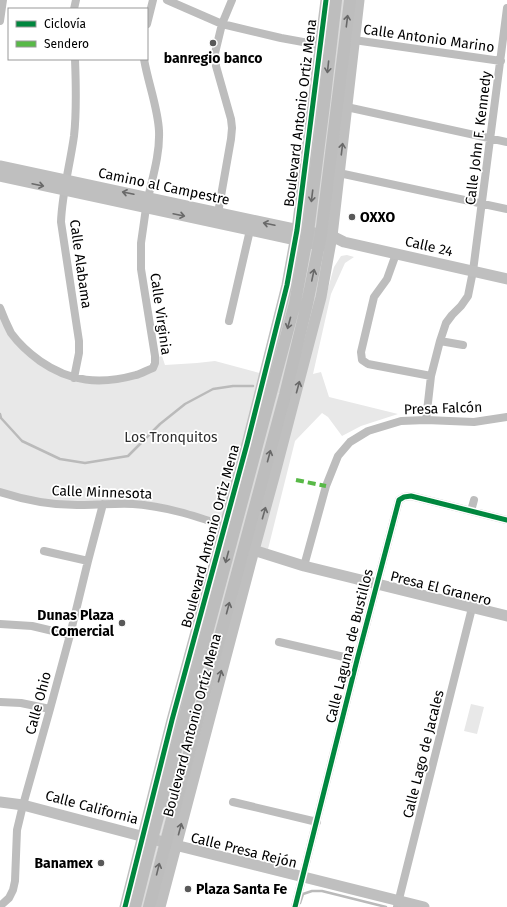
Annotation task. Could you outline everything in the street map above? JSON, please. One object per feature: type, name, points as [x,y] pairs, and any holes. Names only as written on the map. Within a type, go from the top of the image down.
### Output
[{"type":"main road","name":"Boulevard Antonio Ortiz Mena","points":[[136,907],[147,838],[295,303],[301,236],[324,105],[325,46],[336,0]]},
{"type":"main road","points":[[149,907],[170,844],[249,549],[307,304],[325,240],[341,106],[350,0]]},
{"type":"main road","points":[[249,549],[239,543],[238,539],[256,462],[255,450]]},
{"type":"street","points":[[0,21],[3,0]]},
{"type":"street","points":[[148,20],[153,0]]},
{"type":"street","points":[[167,0],[222,24],[281,38],[325,46]]},
{"type":"street","points":[[218,213],[232,139],[232,128],[231,119],[216,66],[215,53],[222,24],[232,0]]},
{"type":"street","name":"Boulevard Antonio Ortiz Mena","points":[[325,46],[326,0]]},
{"type":"street","points":[[325,240],[339,173],[341,106],[354,40],[359,0]]},
{"type":"street","name":"Calle John F. Kennedy","points":[[426,420],[432,376],[440,341],[446,323],[468,296],[473,271],[507,8]]},
{"type":"street","name":"Calle Antonio Marino","points":[[354,40],[500,61]]},
{"type":"street","name":"Calle Alabama","points":[[74,378],[79,353],[79,341],[60,222],[76,114],[77,90],[75,60]]},
{"type":"street","name":"Calle Virginia","points":[[74,378],[89,381],[123,378],[137,375],[153,368],[155,363],[156,356],[141,269],[141,243],[147,203],[158,150],[159,132],[158,120],[144,60]]},
{"type":"street","points":[[341,106],[507,142]]},
{"type":"street","name":"Camino al Campestre","points":[[0,166],[66,185],[147,203],[250,230],[325,240]]},
{"type":"street","points":[[339,173],[507,210]]},
{"type":"street","name":"Camino al Campestre","points":[[0,176],[66,185]]},
{"type":"street","name":"Camino al Campestre","points":[[147,203],[218,213],[301,236]]},
{"type":"street","points":[[229,321],[250,230]]},
{"type":"street","name":"Boulevard Antonio Ortiz Mena","points":[[147,838],[172,720],[225,526],[301,236]]},
{"type":"street","name":"Calle 24","points":[[325,240],[344,242],[507,279]]},
{"type":"street","points":[[396,254],[387,279],[374,297],[361,352],[362,360],[368,364],[432,376]]},
{"type":"street","points":[[0,308],[12,333],[27,351],[46,365],[74,378]]},
{"type":"street","points":[[440,341],[463,345]]},
{"type":"street","name":"Presa Falcón","points":[[304,566],[326,486],[338,456],[350,442],[368,431],[401,421],[426,420],[474,422],[507,417]]},
{"type":"street","name":"Calle Minnesota","points":[[0,492],[25,500],[61,505],[149,505],[188,514],[225,526]]},
{"type":"street","name":"Calle Laguna de Bustillos","points":[[295,907],[399,500],[404,497],[411,496],[507,520]]},
{"type":"street","points":[[471,511],[474,500]]},
{"type":"street","name":"Calle Ohio","points":[[0,906],[9,898],[13,890],[15,881],[17,830],[70,635],[103,504]]},
{"type":"street","name":"Presa El Granero","points":[[249,549],[304,566],[507,616]]},
{"type":"street","points":[[44,552],[88,561]]},
{"type":"street","name":"Calle Lago de Jacales","points":[[398,904],[472,608]]},
{"type":"street","points":[[0,624],[32,626],[70,635]]},
{"type":"street","points":[[279,642],[357,660]]},
{"type":"street","points":[[0,702],[21,703],[50,709]]},
{"type":"street","name":"Calle California","points":[[0,802],[23,805],[170,844]]},
{"type":"street","points":[[234,802],[317,822]]},
{"type":"street","points":[[125,907],[147,838]]},
{"type":"street","points":[[160,907],[170,844]]},
{"type":"street","name":"Calle Presa Rejón","points":[[170,844],[303,877],[398,904],[424,907]]},
{"type":"green space","points":[[347,255],[354,257],[345,263],[331,294],[313,374],[321,372],[329,397],[398,414],[361,426],[342,436],[328,417],[322,413],[295,441],[268,549],[259,547],[334,267],[341,256]]},
{"type":"green space","name":"Los Tronquitos","points":[[0,311],[26,352],[54,372],[88,380],[136,374],[152,364],[154,358],[162,356],[165,365],[215,361],[263,374],[223,526],[164,510],[132,506],[84,506],[0,494]]},
{"type":"green space","points":[[471,704],[484,707],[477,734],[464,731]]},
{"type":"waterway","points":[[0,414],[1,418],[22,441],[60,459],[85,463],[128,456],[160,424],[185,404],[213,389],[233,386],[253,386]]},
{"type":"waterway","points":[[300,903],[303,894],[312,891],[322,891],[386,907]]},
{"type":"marked path","points":[[296,480],[326,486]]},
{"type":"cycle path","points":[[125,907],[172,720],[247,444],[287,285],[297,230],[326,0]]},
{"type":"cycle path","points":[[295,907],[399,500],[404,497],[411,496],[507,520]]},
{"type":"place","name":"banregio banco","points":[[213,43]]},
{"type":"place","name":"OXXO","points":[[352,217]]},
{"type":"place","name":"Dunas Plaza Comercial","points":[[122,623]]},
{"type":"place","name":"Banamex","points":[[101,863]]},
{"type":"place","name":"Plaza Santa Fe","points":[[188,889]]}]
